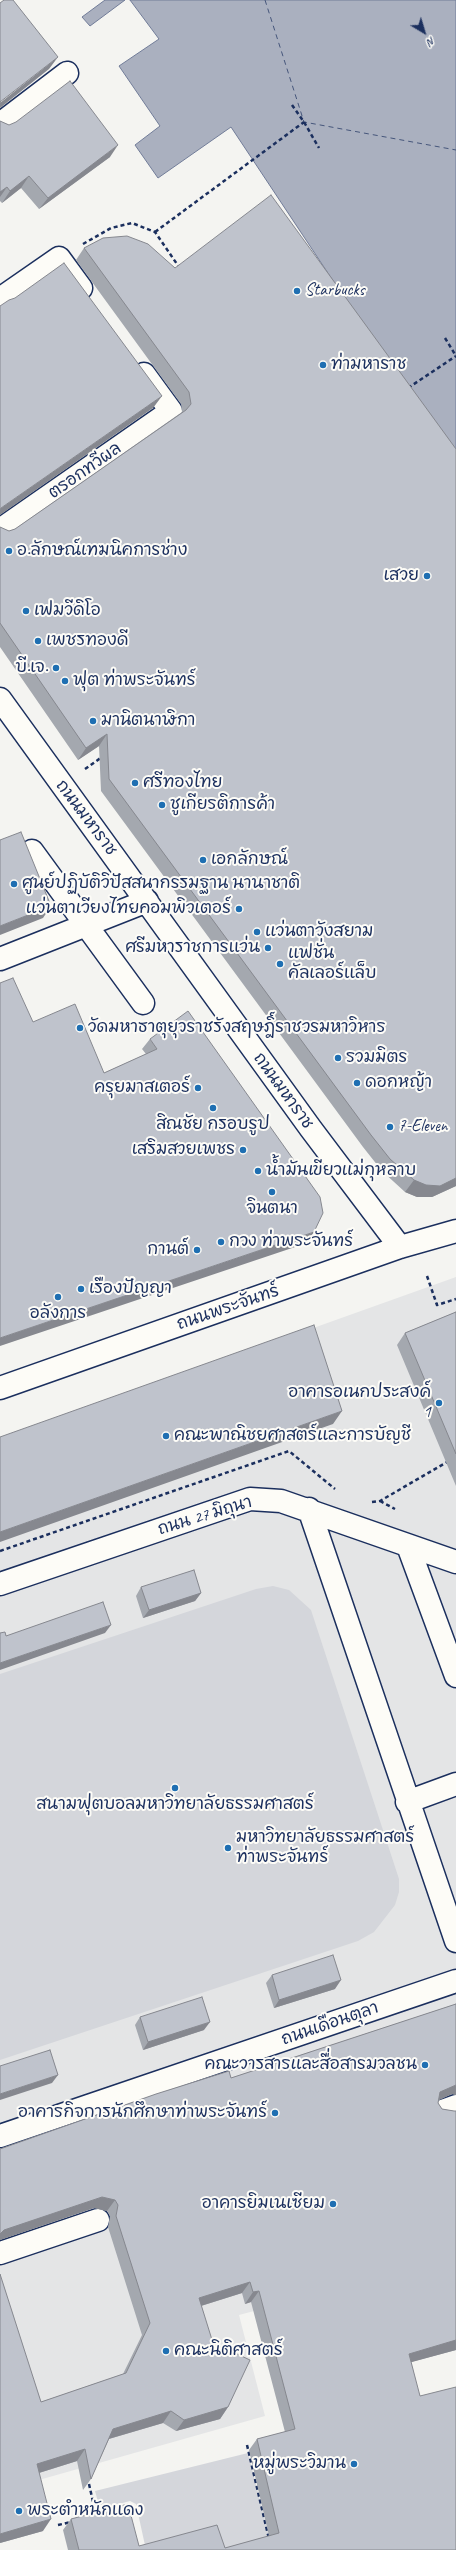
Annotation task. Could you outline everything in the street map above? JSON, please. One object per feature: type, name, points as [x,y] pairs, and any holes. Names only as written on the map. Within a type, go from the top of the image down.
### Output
[{"type":"street","points":[[0,124],[67,73]]},
{"type":"street","points":[[0,299],[59,258],[91,303]]},
{"type":"street","name":"ตรอกทวีผล","points":[[0,530],[171,411],[134,360]]},
{"type":"street","name":"ถนนมหาราช","points":[[0,699],[147,900],[311,1129],[400,1247]]},
{"type":"street","points":[[32,851],[143,1003]]},
{"type":"street","points":[[0,959],[147,900]]},
{"type":"street","name":"ถนนพระจันทร์","points":[[0,1388],[400,1247],[431,1240],[456,1231]]},
{"type":"street","points":[[431,1240],[456,1247]]},
{"type":"street","name":"ถนน 27 มิถุนา","points":[[0,1584],[250,1499],[281,1501],[456,1562]]},
{"type":"street","points":[[309,1510],[407,1802],[456,1941]]},
{"type":"street","points":[[408,1546],[456,1676]]},
{"type":"street","points":[[407,1802],[456,1784]]},
{"type":"street","name":"ถนนเดือนตุลา","points":[[0,2136],[456,1981]]},
{"type":"street","points":[[0,2253],[98,2220]]},
{"type":"path","points":[[292,106],[304,122],[318,148]]},
{"type":"path","points":[[155,232],[304,122]]},
{"type":"path","points":[[59,258],[111,228],[132,223],[155,232],[181,270]]},
{"type":"path","points":[[405,390],[456,356],[445,338]]},
{"type":"path","points":[[62,785],[106,754]]},
{"type":"path","points":[[427,1276],[437,1305],[456,1299]]},
{"type":"path","points":[[247,2445],[270,2545]]},
{"type":"path","points":[[89,2484],[96,2516]]},
{"type":"path","points":[[89,2518],[103,2514]]},
{"type":"path","points":[[58,2525],[73,2521]]},
{"type":"shaded area","name":"มหาวิทยาลัยธรรมศาสตร์ ท่าพระจันทร์","points":[[456,1277],[456,2257],[239,2315],[265,2416],[0,2491],[0,1440]]},
{"type":"shaded area","name":"สนามฟุตบอลมหาวิทยาลัยธรรมศาสตร์","points":[[273,1586],[289,1590],[311,1610],[399,1879],[399,1892],[395,1905],[374,1932],[358,1941],[0,2060],[0,1674],[256,1589]]},
{"type":"shaded area","points":[[248,2453],[271,2544],[250,2550],[146,2550],[136,2504],[130,2501],[100,2509],[95,2491]]},
{"type":"water","points":[[105,0],[125,0],[90,26],[82,17]]},
{"type":"water","points":[[130,0],[456,0],[456,466],[231,127],[158,178],[135,145],[160,126],[119,66],[159,39]]},
{"type":"building","points":[[4,0],[13,0],[58,57],[0,102],[0,3]]},
{"type":"building","points":[[70,81],[118,145],[48,198],[29,176],[10,191],[7,187],[0,192],[0,121],[9,125],[16,122]]},
{"type":"building","points":[[271,195],[456,449],[456,1178],[440,1186],[426,1185],[414,1180],[390,1159],[371,1135],[109,779],[107,734],[86,748],[0,623],[0,527],[9,531],[15,529],[186,410],[191,404],[189,392],[84,248],[103,238],[127,236],[148,244],[175,268]]},
{"type":"building","points":[[64,263],[162,396],[0,510],[0,306],[15,298]]},
{"type":"building","name":"ศูนย์ปฏิบัติวิปัสสนากรรมฐาน นานาชาติ","points":[[21,832],[51,906],[0,926],[0,840]]},
{"type":"building","points":[[13,978],[33,1022],[75,1004],[104,1073],[157,1049],[150,1039],[188,1011],[320,1197],[323,1213],[314,1232],[0,1338],[0,983]]},
{"type":"building","name":"อาคารอเนกประสงค์ 1","points":[[456,1312],[456,1454],[405,1333]]},
{"type":"building","name":"คณะพาณิชยศาสตร์และการบัญชี","points":[[314,1325],[342,1411],[0,1532],[0,1437]]},
{"type":"building","points":[[194,1570],[201,1593],[149,1610],[141,1587]]},
{"type":"building","points":[[103,1602],[111,1625],[0,1663],[0,1633],[5,1632],[6,1636]]},
{"type":"building","points":[[333,1955],[341,1980],[279,2000],[272,1975]]},
{"type":"building","points":[[202,1997],[210,2022],[148,2042],[140,2017]]},
{"type":"building","points":[[456,2004],[456,2085],[440,2092],[438,2103],[442,2109],[456,2111],[456,2340],[409,2354],[420,2396],[456,2387],[456,2550],[79,2550],[71,2519],[128,2504],[139,2546],[217,2525],[225,2548],[279,2533],[257,2439],[295,2429],[259,2291],[253,2292],[250,2282],[199,2298],[213,2343],[250,2360],[228,2407],[184,2420],[171,2411],[113,2429],[91,2479],[85,2449],[37,2464],[51,2519],[0,2534],[0,2274],[41,2402],[126,2373],[150,2323],[116,2216],[118,2205],[115,2200],[102,2197],[4,2230],[0,2234],[0,2149],[156,2094],[229,2071],[231,2078]]},
{"type":"building","points":[[50,2050],[58,2075],[0,2094],[0,2066]]},
{"type":"ferry route","points":[[265,0],[304,122],[456,150]]},
{"type":"place","name":"Starbucks","points":[[297,291]]},
{"type":"place","name":"ท่ามหาราช","points":[[323,365]]},
{"type":"place","name":"อ.ลักษณ์เทฆนิคการช่าง","points":[[9,551]]},
{"type":"place","name":"เสวย","points":[[427,576]]},
{"type":"place","name":"เฟมวีดิโอ","points":[[26,611]]},
{"type":"place","name":"เพชรทองดี","points":[[38,641]]},
{"type":"place","name":"บี.เจ.","points":[[56,668]]},
{"type":"place","name":"ฟุต ท่าพระจันทร์","points":[[65,681]]},
{"type":"place","name":"มานิตนาฬิกา","points":[[93,721]]},
{"type":"place","name":"ศรีทองไทย","points":[[135,783]]},
{"type":"place","name":"ชูเกียรติการค้า","points":[[162,805]]},
{"type":"place","name":"เอกลักษณ์","points":[[203,860]]},
{"type":"place","name":"ศูนย์ปฏิบัติวิปัสสนากรรมฐาน นานาชาติ","points":[[14,884]]},
{"type":"place","name":"แว่นตาเวียงไทยคอมพิวเตอร์","points":[[239,909]]},
{"type":"place","name":"แว่นตาวังสยาม","points":[[257,932]]},
{"type":"place","name":"ศรีมหาราชการแว่น","points":[[268,948]]},
{"type":"place","name":"แฟชั่น คัลเลอร์แล็บ","points":[[280,964]]},
{"type":"place","name":"วัดมหาธาตุยุวราชรังสฤษฎิ์ราชวรมหาวิหาร","points":[[80,1028]]},
{"type":"place","name":"รวมมิตร","points":[[338,1058]]},
{"type":"place","name":"ดอกหญ้า","points":[[357,1083]]},
{"type":"place","name":"ครุยมาสเตอร์","points":[[198,1088]]},
{"type":"place","name":"สิณชัย กรอบรูป","points":[[213,1108]]},
{"type":"place","name":"7-Eleven","points":[[390,1127]]},
{"type":"place","name":"เสริมสวยเพชร","points":[[243,1150]]},
{"type":"place","name":"น้ำมันเขียวแม่กุหลาบ","points":[[258,1171]]},
{"type":"place","name":"จินตนา","points":[[272,1192]]},
{"type":"place","name":"กวง ท่าพระจันทร์","points":[[221,1242]]},
{"type":"place","name":"กานต์","points":[[197,1250]]},
{"type":"place","name":"เรืองปัญญา","points":[[81,1289]]},
{"type":"place","name":"อลังการ","points":[[58,1297]]},
{"type":"place","name":"อาคารอเนกประสงค์ 1","points":[[439,1403]]},
{"type":"place","name":"คณะพาณิชยศาสตร์และการบัญชี","points":[[166,1436]]},
{"type":"place","name":"สนามฟุตบอลมหาวิทยาลัยธรรมศาสตร์","points":[[175,1788]]},
{"type":"place","name":"มหาวิทยาลัยธรรมศาสตร์ ท่าพระจันทร์","points":[[228,1848]]},
{"type":"place","name":"คณะวารสารและสื่อสารมวลชน","points":[[425,2065]]},
{"type":"place","name":"อาคารกิจการนักศึกษาท่าพระจันทร์","points":[[275,2113]]},
{"type":"place","name":"อาคารยิมเนเซียม","points":[[333,2204]]},
{"type":"place","name":"คณะนิติศาสตร์","points":[[166,2351]]},
{"type":"place","name":"หมู่พระวิมาน","points":[[354,2464]]},
{"type":"place","name":"พระตำหนักแดง","points":[[19,2511]]}]
